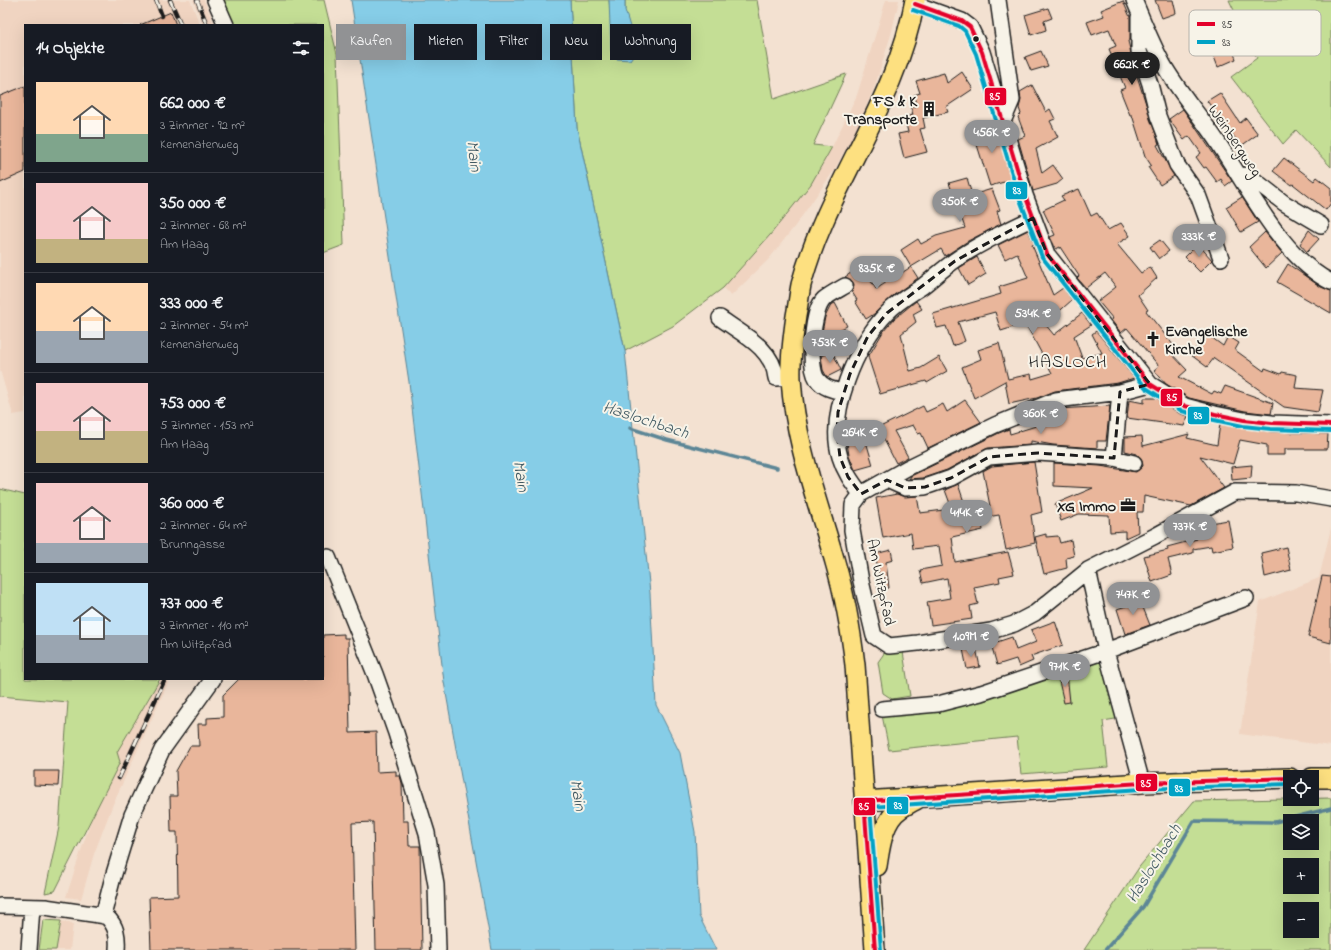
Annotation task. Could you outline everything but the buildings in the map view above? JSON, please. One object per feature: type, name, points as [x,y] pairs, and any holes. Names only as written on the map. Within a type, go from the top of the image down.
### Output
[{"type":"main road","points":[[875,950],[855,665],[851,632],[836,564],[806,465],[795,416],[791,377],[793,337],[801,286],[812,252],[828,213],[880,107],[901,55],[915,2]]},
{"type":"main road","points":[[864,801],[1142,783],[1283,778]]},
{"type":"main road","points":[[1319,778],[1331,778]]},
{"type":"main road","points":[[872,895],[880,842],[888,824],[899,809],[920,798]]},
{"type":"street","points":[[998,0],[1012,100],[1004,119]]},
{"type":"street","points":[[217,2],[226,24]]},
{"type":"street","points":[[915,2],[962,21],[970,27],[982,52],[1004,119],[1025,195],[1047,254],[1150,384],[1185,406],[1215,414],[1244,420],[1272,423],[1331,425]]},
{"type":"street","points":[[1137,6],[1140,51],[1158,116],[1177,165],[1198,195],[1221,258]]},
{"type":"street","name":"Weinbergweg","points":[[1137,6],[1164,64],[1287,245],[1303,263],[1331,282]]},
{"type":"street","points":[[1239,176],[1247,175],[1284,203],[1321,225]]},
{"type":"street","points":[[1033,218],[1005,231],[955,261],[887,313],[868,336],[850,374],[843,392],[838,412],[837,425],[840,457],[848,477],[861,494],[907,468],[989,428],[1056,400],[1120,392],[1150,384]]},
{"type":"street","points":[[843,392],[825,388],[816,378],[811,356],[818,308],[823,299],[845,286]]},
{"type":"street","points":[[720,318],[765,351],[775,368],[776,378],[791,377]]},
{"type":"street","points":[[1114,458],[1120,392]]},
{"type":"street","points":[[887,480],[905,488],[925,487],[951,478],[989,457],[1038,453],[1114,458],[1134,463]]},
{"type":"street","name":"Am Witzpfad","points":[[861,494],[852,505],[852,530],[861,582],[874,636],[889,646],[918,643],[991,631],[1014,624],[1035,613],[1088,570],[1235,492],[1296,493],[1331,498]]},
{"type":"street","points":[[328,557],[380,689],[428,833],[436,884],[438,950]]},
{"type":"street","points":[[1088,570],[1106,651],[1142,783]]},
{"type":"street","points":[[882,708],[938,704],[981,693],[1106,651],[1246,598]]},
{"type":"street","points":[[100,915],[132,815],[162,750],[212,680]]},
{"type":"street","points":[[0,906],[39,907],[100,915],[110,920],[115,927],[118,937],[117,950]]},
{"type":"street","points":[[29,950],[39,907]]},
{"type":"highlighted area","points":[[1033,218],[1047,254],[1150,384],[1120,392],[1114,458],[1038,453],[989,457],[951,478],[925,487],[905,488],[887,480],[861,494],[848,477],[840,457],[837,432],[838,412],[850,374],[868,336],[887,313],[955,261]]},
{"type":"shaded area","points":[[0,0],[190,0],[200,24],[24,24],[24,413],[13,415],[0,370]]},
{"type":"shaded area","points":[[193,0],[204,0],[214,24],[203,24]]},
{"type":"shaded area","points":[[886,0],[899,0],[892,31],[875,86],[858,126],[835,169],[795,226],[769,259],[731,296],[723,288],[770,235],[811,184],[832,147],[857,95]]},
{"type":"shaded area","points":[[1331,528],[1331,746],[1240,734],[1260,602],[1319,578]]},
{"type":"shaded area","points":[[159,680],[170,680],[113,804],[94,854],[81,899],[66,897],[92,817],[117,752]]},
{"type":"shaded area","points":[[61,921],[73,924],[70,950],[56,950]]},
{"type":"green space","points":[[224,0],[324,0],[337,60],[344,245],[324,253],[324,24],[233,24]]},
{"type":"green space","points":[[570,0],[609,0],[610,10],[625,10],[625,0],[757,0],[774,99],[846,74],[813,145],[832,147],[811,184],[770,235],[723,288],[673,326],[625,351],[577,128],[573,60],[602,60],[602,24],[571,24]]},
{"type":"green space","points":[[1229,0],[1331,0],[1331,167],[1296,130],[1283,144],[1231,77],[1257,58],[1256,56],[1321,56],[1321,10],[1234,10]]},
{"type":"green space","points":[[0,489],[24,495],[24,680],[159,680],[117,752],[120,762],[55,891],[45,893],[59,827],[68,702],[0,696]]},
{"type":"green space","points":[[885,652],[903,652],[910,696],[892,699],[883,693],[878,662]]},
{"type":"green space","points":[[1104,657],[1121,718],[1103,721],[1108,767],[1021,774],[1017,737],[889,750],[881,710]]},
{"type":"green space","points":[[1319,798],[1331,798],[1331,950],[1084,950],[1140,866],[1194,801],[1283,799],[1283,806],[1319,806]]},
{"type":"green space","points":[[43,920],[61,921],[56,950],[39,950]]},
{"type":"water","name":"Main","points":[[351,0],[570,0],[571,24],[550,24],[550,60],[573,60],[577,128],[625,351],[650,593],[656,705],[680,753],[695,832],[699,916],[716,950],[492,950],[444,682],[409,382],[360,60],[406,60],[406,24],[355,24]]},
{"type":"water","points":[[609,0],[625,0],[625,10],[629,24],[610,24],[610,26]]},
{"type":"waterway","name":"Haslochbach","points":[[630,428],[667,440],[777,468]]},
{"type":"waterway","name":"Haslochbach","points":[[1105,950],[1143,907],[1194,821],[1275,822],[1331,808]]},
{"type":"railway","points":[[156,0],[162,16]]},
{"type":"railway","points":[[170,0],[181,24]]},
{"type":"railway","points":[[197,0],[207,24]]},
{"type":"railway","points":[[119,778],[165,680]]},
{"type":"transit line","name":"85","points":[[915,4],[962,21],[970,27],[982,52],[1025,195],[1047,254],[1150,384],[1185,406],[1215,414],[1244,420],[1272,423],[1331,425]]},
{"type":"transit line","name":"83","points":[[913,10],[959,26],[965,31],[976,54],[1019,197],[1042,257],[1146,388],[1182,411],[1214,420],[1243,426],[1271,429],[1331,431]]},
{"type":"transit line","name":"85","points":[[875,950],[864,801],[1142,783],[1283,778]]},
{"type":"transit line","name":"83","points":[[881,950],[870,807],[1142,789],[1283,784]]},
{"type":"place","name":"FS & K Transporte","points":[[929,109]]},
{"type":"place","name":"Evangelische Kirche","points":[[1153,339]]},
{"type":"place","name":"XG Immo","points":[[1128,505]]},
{"type":"district","name":"HASLOCH","points":[[1068,361]]}]
